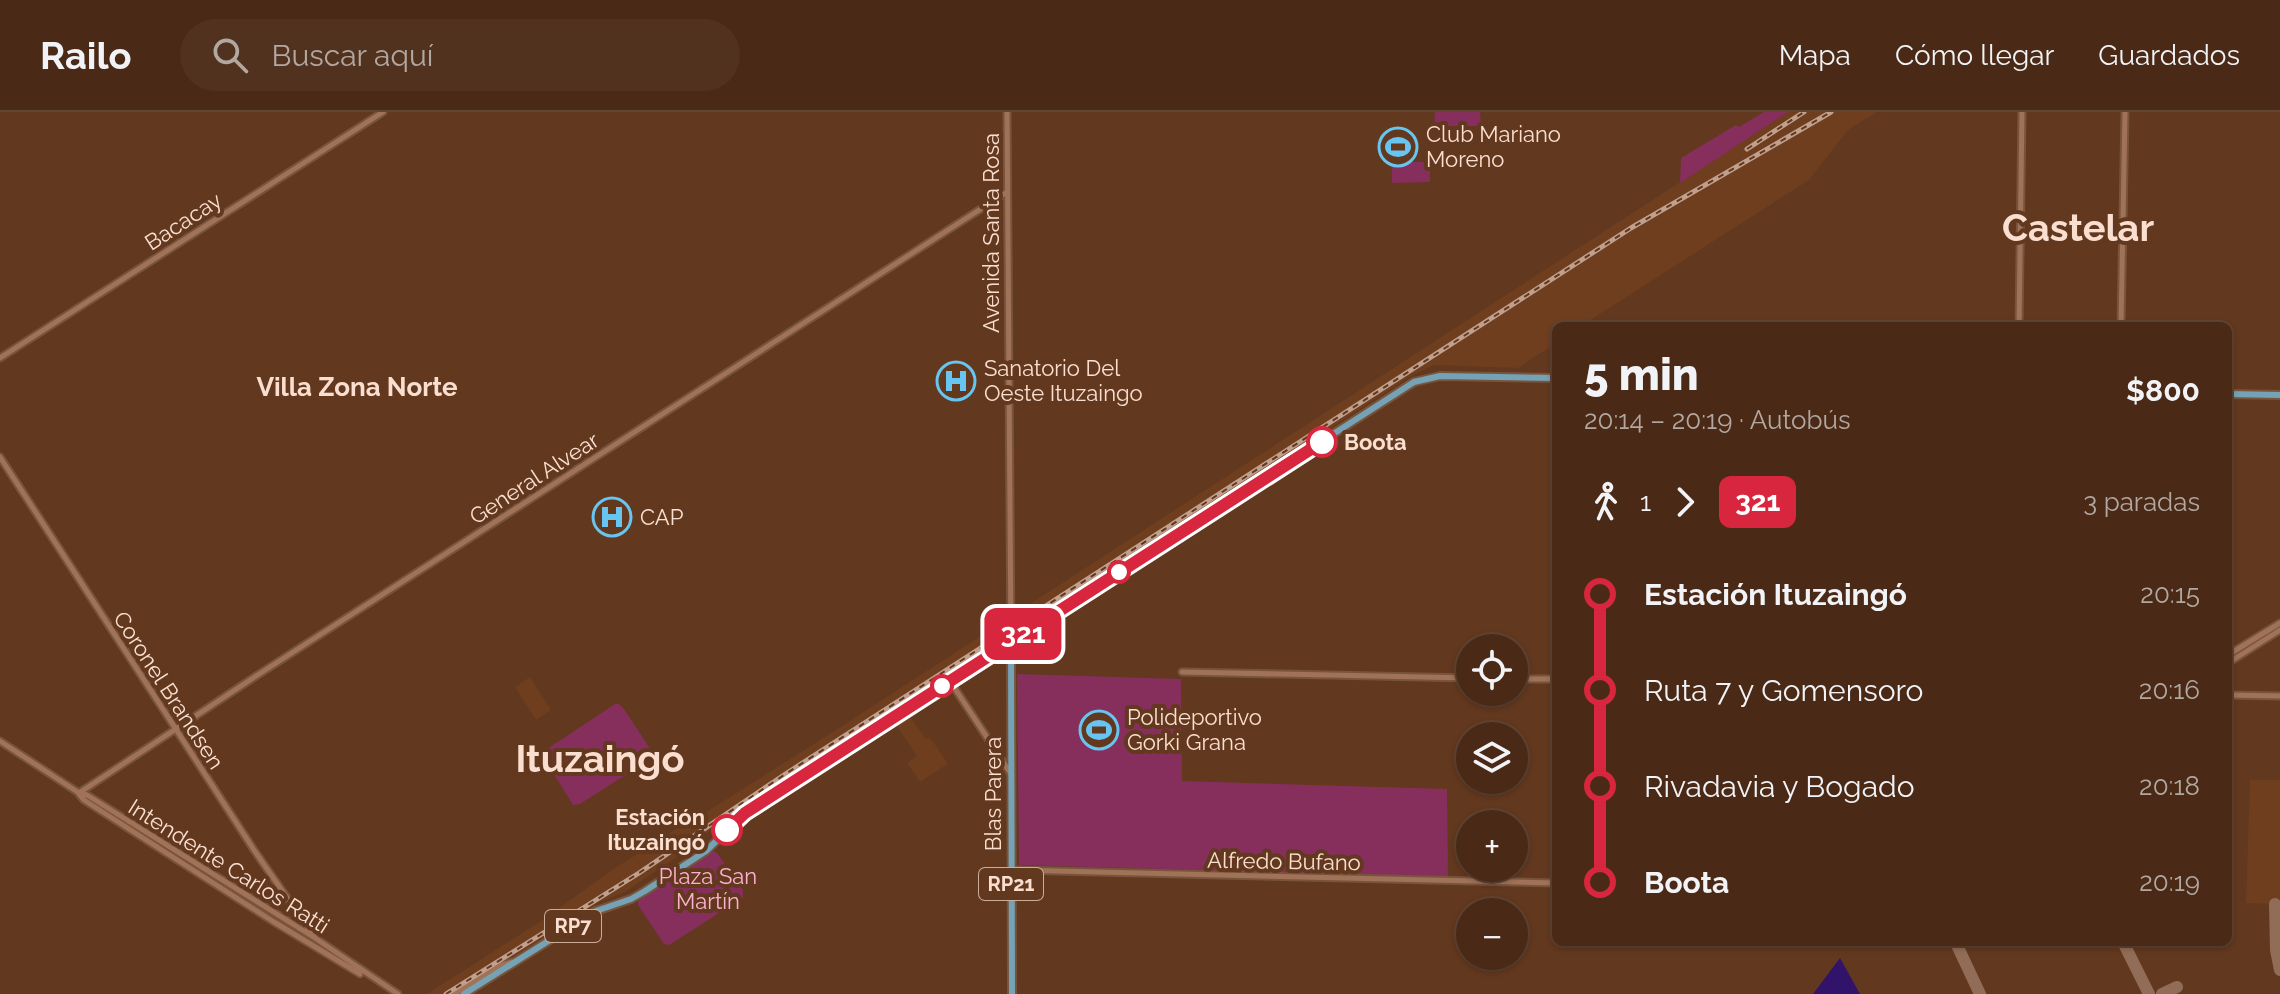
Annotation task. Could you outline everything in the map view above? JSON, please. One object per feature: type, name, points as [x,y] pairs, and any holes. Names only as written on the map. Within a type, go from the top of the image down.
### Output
[{"type":"main road","name":"RP7","points":[[464,994],[596,911],[645,891],[706,851],[745,813],[1421,379],[1440,376],[1552,378]]},
{"type":"main road","points":[[2232,394],[2280,395]]},
{"type":"main road","name":"Blas Parera","points":[[1011,642],[1012,994]]},
{"type":"street","name":"Bacacay","points":[[0,358],[383,112]]},
{"type":"street","name":"Avenida Santa Rosa","points":[[1007,112],[1011,642]]},
{"type":"street","points":[[2019,322],[2022,112]]},
{"type":"street","points":[[2121,322],[2125,112]]},
{"type":"street","name":"General Alvear","points":[[79,793],[1007,192]]},
{"type":"street","name":"Coronel Brandsen","points":[[0,457],[254,850],[315,938]]},
{"type":"street","points":[[2232,653],[2280,623]]},
{"type":"street","points":[[2232,660],[2280,630]]},
{"type":"street","points":[[1182,672],[1456,678]]},
{"type":"street","points":[[1528,679],[1552,679]]},
{"type":"street","points":[[950,681],[1011,774]]},
{"type":"street","points":[[2232,695],[2280,696]]},
{"type":"street","name":"Intendente Carlos Ratti","points":[[0,741],[315,938],[396,994]]},
{"type":"street","name":"Intendente Carlos Ratti","points":[[79,793],[84,800],[347,967],[396,994]]},
{"type":"street","name":"Alfredo Bufano","points":[[1011,870],[1552,883]]},
{"type":"street","points":[[454,994],[502,965],[519,960]]},
{"type":"shaded area","points":[[1788,112],[1877,112],[1848,130],[1809,180],[1587,322],[1552,322],[1552,346],[1518,368],[1434,365],[1411,376],[724,820],[692,847],[625,892],[598,903],[452,994],[427,994],[679,827],[682,823],[677,815],[680,813],[683,817],[688,814],[691,818],[698,817]]},
{"type":"shaded area","points":[[530,677],[551,710],[536,720],[515,687]]},
{"type":"shaded area","points":[[909,715],[926,739],[930,737],[948,764],[920,782],[907,763],[917,756],[895,723]]},
{"type":"shaded area","points":[[2250,780],[2280,780],[2280,904],[2246,903]]},
{"type":"shaded area","points":[[1840,958],[1860,994],[1813,994]]},
{"type":"green space","points":[[1435,112],[1480,112],[1481,126],[1434,126]]},
{"type":"green space","points":[[1764,112],[1788,112],[1680,183],[1681,158]]},
{"type":"green space","name":"Club Mariano Moreno","points":[[1391,131],[1405,131],[1406,162],[1430,162],[1430,182],[1392,183]]},
{"type":"green space","name":"Polideportivo Gorki Grana","points":[[1017,674],[1181,679],[1182,781],[1447,789],[1448,877],[1019,865]]},
{"type":"green space","points":[[615,704],[624,709],[652,755],[649,760],[580,804],[573,805],[544,758],[544,751]]},
{"type":"green space","name":"Plaza San Martín","points":[[714,851],[743,890],[743,898],[669,945],[664,944],[638,901]]},
{"type":"taxiway","points":[[2275,904],[2276,950],[2280,970]]},
{"type":"taxiway","points":[[1957,946],[1980,994]]},
{"type":"taxiway","points":[[2125,946],[2149,994]]},
{"type":"taxiway","points":[[2162,994],[2177,987]]},
{"type":"railway","points":[[1747,149],[1804,112]]},
{"type":"railway","points":[[446,994],[639,873],[784,775],[1631,228],[1831,112]]},
{"type":"bus line","name":"321","points":[[727,830],[745,813],[1322,442]]},
{"type":"place","name":"Club Mariano Moreno","points":[[1398,147]]},
{"type":"place","name":"Sanatorio Del Oeste Ituzaingo","points":[[956,381]]},
{"type":"place","name":"Boota","points":[[1322,442]]},
{"type":"place","name":"CAP","points":[[612,517]]},
{"type":"place","name":"Polideportivo Gorki Grana","points":[[1099,730]]},
{"type":"place","name":"Estación Ituzaingó","points":[[727,830]]},
{"type":"district","name":"Castelar","points":[[2078,227]]},
{"type":"district","name":"Villa Zona Norte","points":[[357,387]]},
{"type":"district","name":"Ituzaingó","points":[[600,758]]}]
